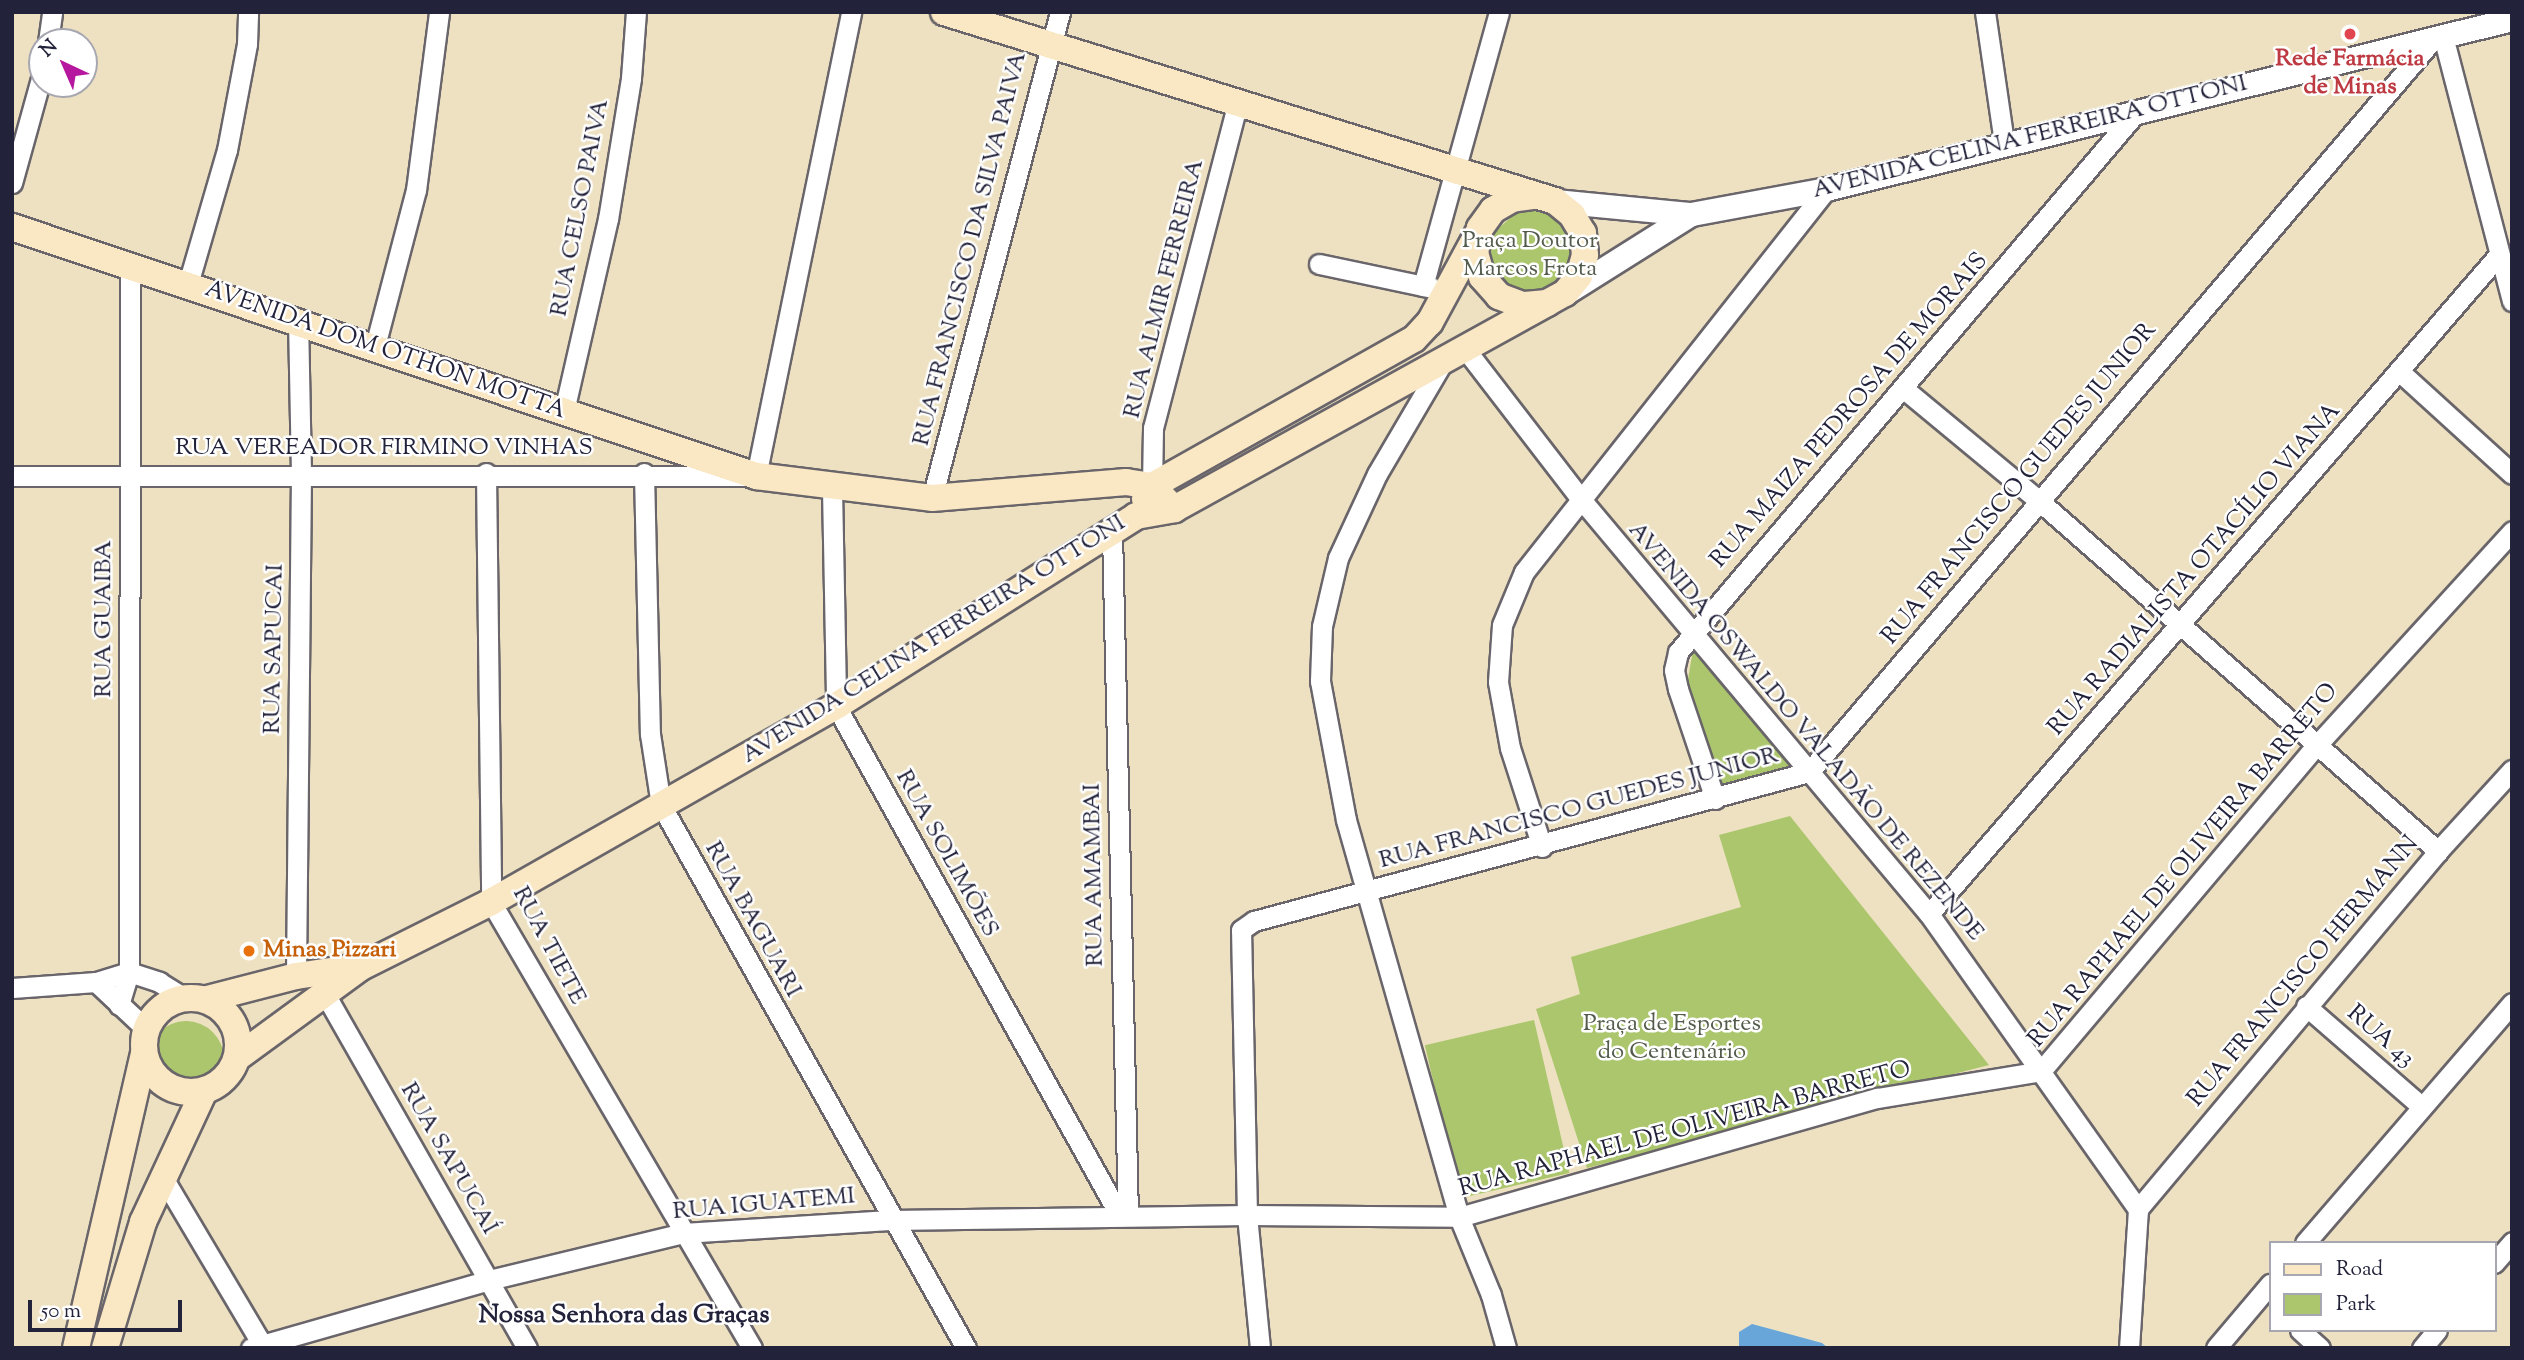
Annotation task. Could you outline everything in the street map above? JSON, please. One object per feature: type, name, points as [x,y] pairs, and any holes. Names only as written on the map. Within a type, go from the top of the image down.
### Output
[{"type":"main road","points":[[944,12],[1544,199],[1572,215],[1583,233],[1585,255],[1579,276],[1556,298],[1522,305],[1499,296],[1482,277],[1475,253],[1480,228]]},
{"type":"main road","points":[[1136,516],[1152,486],[1395,353],[1430,322],[1436,288],[1493,210],[1512,199],[1544,199]]},
{"type":"main road","name":"AVENIDA DOM OTHON MOTTA","points":[[12,227],[756,476],[832,488],[932,498],[1126,482],[1152,486]]},
{"type":"main road","name":"AVENIDA CELINA FERREIRA OTTONI","points":[[106,1348],[114,1309],[162,1176],[204,1091],[225,1079],[238,1057],[361,967],[491,902],[836,706],[1136,516],[1174,509],[1441,365],[1556,298]]},
{"type":"main road","points":[[1152,486],[1174,509]]},
{"type":"main road","name":"AVENIDA CELINA FERREIRA OTTONI","points":[[76,1348],[145,1041],[160,1008],[296,976],[361,967]]},
{"type":"main road","points":[[195,998],[227,1012],[238,1033],[238,1057]]},
{"type":"main road","points":[[145,1041],[156,1077],[178,1091],[204,1091]]},
{"type":"street","points":[[188,284],[226,150],[247,44],[248,12]]},
{"type":"street","points":[[374,350],[416,190],[439,12]]},
{"type":"street","name":"RUA CELSO PAIVA","points":[[564,411],[608,219],[631,78],[636,12]]},
{"type":"street","points":[[756,476],[851,12]]},
{"type":"street","name":"RUA FRANCISCO DA SILVA PAIVA","points":[[932,498],[1060,12]]},
{"type":"street","points":[[1319,264],[1436,288],[1452,171],[1499,12]]},
{"type":"street","points":[[1984,12],[2004,142]]},
{"type":"street","name":"AVENIDA CELINA FERREIRA OTTONI","points":[[1556,298],[1691,214],[1826,189],[2004,142],[2133,116],[2512,19]]},
{"type":"street","points":[[2439,37],[2497,257],[2512,301]]},
{"type":"street","name":"RUA FRANCISCO GUEDES JUNIOR","points":[[1260,1348],[1247,1214],[1241,930],[1254,921],[1542,847],[1809,772],[2037,499],[2439,37]]},
{"type":"street","points":[[12,183],[36,98]]},
{"type":"street","name":"RUA ALMIR FERREIRA","points":[[1152,486],[1153,428],[1237,105]]},
{"type":"street","name":"RUA MAIZA PEDROSA DE MORAIS","points":[[1715,799],[1674,670],[1678,652],[1692,632],[1904,389],[2133,116]]},
{"type":"street","points":[[1542,847],[1510,748],[1498,682],[1502,625],[1524,572],[1826,189]]},
{"type":"street","points":[[1544,199],[1691,214]]},
{"type":"street","name":"RUA RADIALISTA OTACÍLIO VIANA","points":[[1929,914],[2181,626],[2497,257]]},
{"type":"street","name":"RUA GUAIBA","points":[[119,1005],[129,972],[130,267]]},
{"type":"street","name":"RUA SAPUCAI","points":[[296,976],[301,474],[298,324]]},
{"type":"street","name":"AVENIDA OSWALDO VALADÃO DE REZENDE","points":[[1466,351],[1580,498],[1929,914],[2138,1209]]},
{"type":"street","points":[[1441,365],[1377,474],[1338,558],[1322,626],[1320,681],[1330,753],[1368,892],[1459,1217],[1491,1295],[1506,1348]]},
{"type":"street","points":[[2399,371],[2512,474]]},
{"type":"street","points":[[1904,389],[2037,499],[2438,851]]},
{"type":"street","name":"RUA TIETE","points":[[486,473],[491,902],[752,1348]]},
{"type":"street","name":"RUA VEREADOR FIRMINO VINHAS","points":[[12,475],[644,473],[756,476]]},
{"type":"street","name":"RUA BAGUARI","points":[[644,473],[650,734],[661,805],[890,1220],[966,1348]]},
{"type":"street","name":"RUA SOLIMÕES","points":[[832,488],[836,706],[1124,1216]]},
{"type":"street","name":"RUA RAPHAEL DE OLIVEIRA BARRETO","points":[[1124,1216],[1247,1214],[1459,1217],[1877,1098],[2041,1071],[2316,746],[2512,531]]},
{"type":"street","name":"RUA AMAMBAI","points":[[1112,533],[1124,1216]]},
{"type":"street","name":"RUA FRANCISCO HERMANN","points":[[2138,1209],[2438,851],[2512,770]]},
{"type":"street","points":[[12,988],[96,982],[129,972],[195,998]]},
{"type":"street","points":[[96,982],[119,1005],[145,1041]]},
{"type":"street","name":"RUA SAPUCAÍ","points":[[325,994],[527,1348]]},
{"type":"street","points":[[2307,1241],[2512,1003]]},
{"type":"street","name":"RUA 43","points":[[2306,1006],[2421,1106]]},
{"type":"street","points":[[162,1176],[259,1347]]},
{"type":"street","points":[[2129,1348],[2138,1209]]},
{"type":"street","name":"RUA IGUATEMI","points":[[259,1347],[489,1280],[683,1233],[890,1220],[1124,1216]]},
{"type":"street","points":[[2496,1261],[2512,1242]]},
{"type":"street","points":[[2216,1348],[2267,1295]]},
{"type":"street","points":[[2302,1332],[2320,1348]]},
{"type":"street","points":[[2422,1348],[2435,1332]]},
{"type":"green space","name":"Praça Doutor Marcos Frota","points":[[1519,210],[1546,212],[1573,238],[1576,256],[1551,297],[1504,291],[1486,258],[1490,236]]},
{"type":"green space","points":[[1695,638],[1799,766],[1717,790],[1687,685]]},
{"type":"green space","name":"Praça de Esportes do Centenário","points":[[1790,816],[1989,1065],[1587,1168],[1536,1009],[1580,994],[1571,957],[1741,907],[1719,835]]},
{"type":"green space","points":[[1534,1020],[1569,1173],[1460,1198],[1425,1045]]},
{"type":"green space","points":[[186,1021],[200,1024],[213,1032],[221,1045],[224,1059],[221,1073],[213,1086],[200,1094],[186,1097],[172,1094],[159,1086],[151,1073],[148,1059],[151,1045],[159,1032],[172,1024]]},
{"type":"water","points":[[1752,1324],[1822,1343],[1828,1348],[1739,1348],[1739,1332]]},
{"type":"place","name":"Rede Farmácia de Minas","points":[[2350,34]]},
{"type":"place","name":"Minas Pizzari","points":[[249,951]]},
{"type":"district","name":"Nossa Senhora das Graças","points":[[624,1316]]}]
